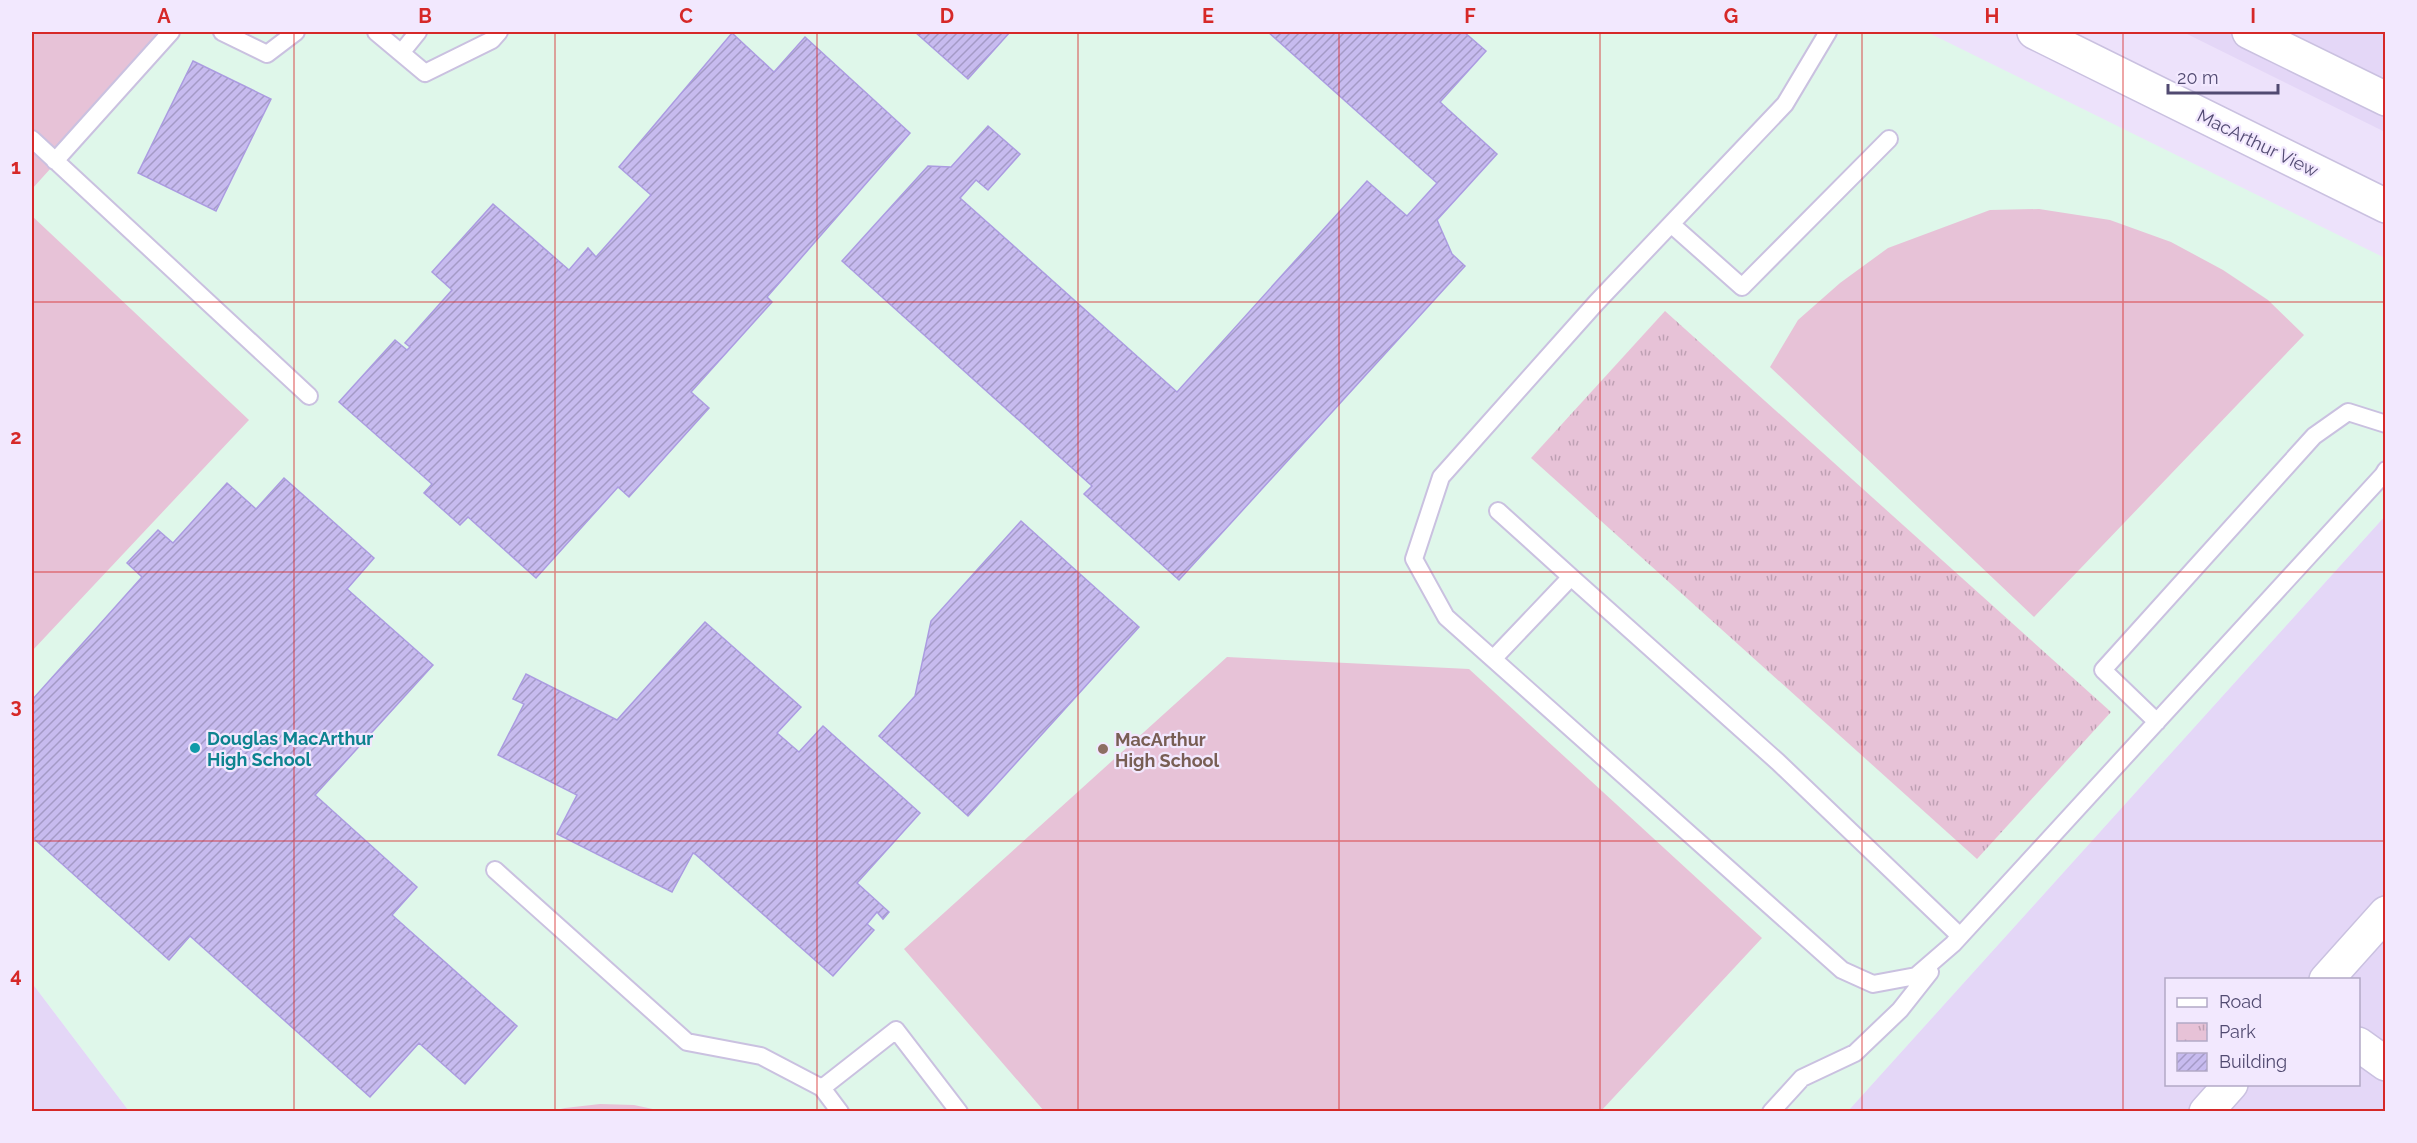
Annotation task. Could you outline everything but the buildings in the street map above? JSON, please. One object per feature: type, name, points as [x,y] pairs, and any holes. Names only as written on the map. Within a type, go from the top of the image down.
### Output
[{"type":"street","name":"MacArthur View","points":[[2034,32],[2385,206]]},
{"type":"street","points":[[2249,32],[2385,99]]},
{"type":"street","points":[[2328,978],[2385,913]]},
{"type":"street","points":[[2360,1045],[2385,1064]]},
{"type":"street","points":[[2206,1112],[2229,1086]]},
{"type":"lane","points":[[55,161],[171,32]]},
{"type":"lane","points":[[222,32],[267,54],[297,32]]},
{"type":"lane","points":[[376,32],[425,73],[492,40],[499,32]]},
{"type":"lane","points":[[401,53],[418,32]]},
{"type":"lane","points":[[1828,32],[1785,104],[1596,303],[1441,477],[1414,559],[1446,617],[1842,970],[1873,984],[1916,976],[1957,940]]},
{"type":"lane","points":[[32,139],[309,396]]},
{"type":"lane","points":[[1671,224],[1742,286],[1889,139]]},
{"type":"lane","points":[[2157,722],[2103,670],[2314,436],[2348,412],[2385,424]]},
{"type":"lane","points":[[1770,1112],[1802,1078],[1855,1053],[1900,1010],[1957,940],[2383,475],[2385,470]]},
{"type":"lane","points":[[1498,512],[1778,762],[1957,940]]},
{"type":"lane","points":[[1493,659],[1571,577]]},
{"type":"lane","points":[[495,870],[687,1042],[761,1056],[822,1088],[840,1112]]},
{"type":"lane","points":[[822,1088],[896,1030],[959,1112]]},
{"type":"shaded area","name":"MacArthur High School","points":[[32,32],[1927,32],[2385,258],[2385,516],[1848,1111],[129,1111],[32,983]]},
{"type":"shaded area","points":[[2183,32],[2385,32],[2385,132]]},
{"type":"shaded area","points":[[2385,516],[2385,1111],[1848,1111]]},
{"type":"shaded area","points":[[32,983],[129,1111],[32,1111]]},
{"type":"green space","points":[[32,32],[174,32],[32,189]]},
{"type":"green space","points":[[2039,209],[2110,220],[2171,242],[2223,270],[2268,300],[2304,335],[2034,617],[1770,367],[1798,320],[1840,283],[1888,248],[1990,210]]},
{"type":"green space","points":[[32,216],[249,420],[32,651]]},
{"type":"green space","points":[[1665,311],[2111,712],[1977,859],[1531,458]]},
{"type":"green space","points":[[1227,657],[1469,669],[1762,938],[1601,1111],[1044,1111],[904,949]]},
{"type":"green space","points":[[600,1104],[634,1105],[662,1111],[552,1111]]},
{"type":"place","name":"Douglas MacArthur High School","points":[[195,748]]},
{"type":"place","name":"MacArthur High School","points":[[1103,749]]}]
